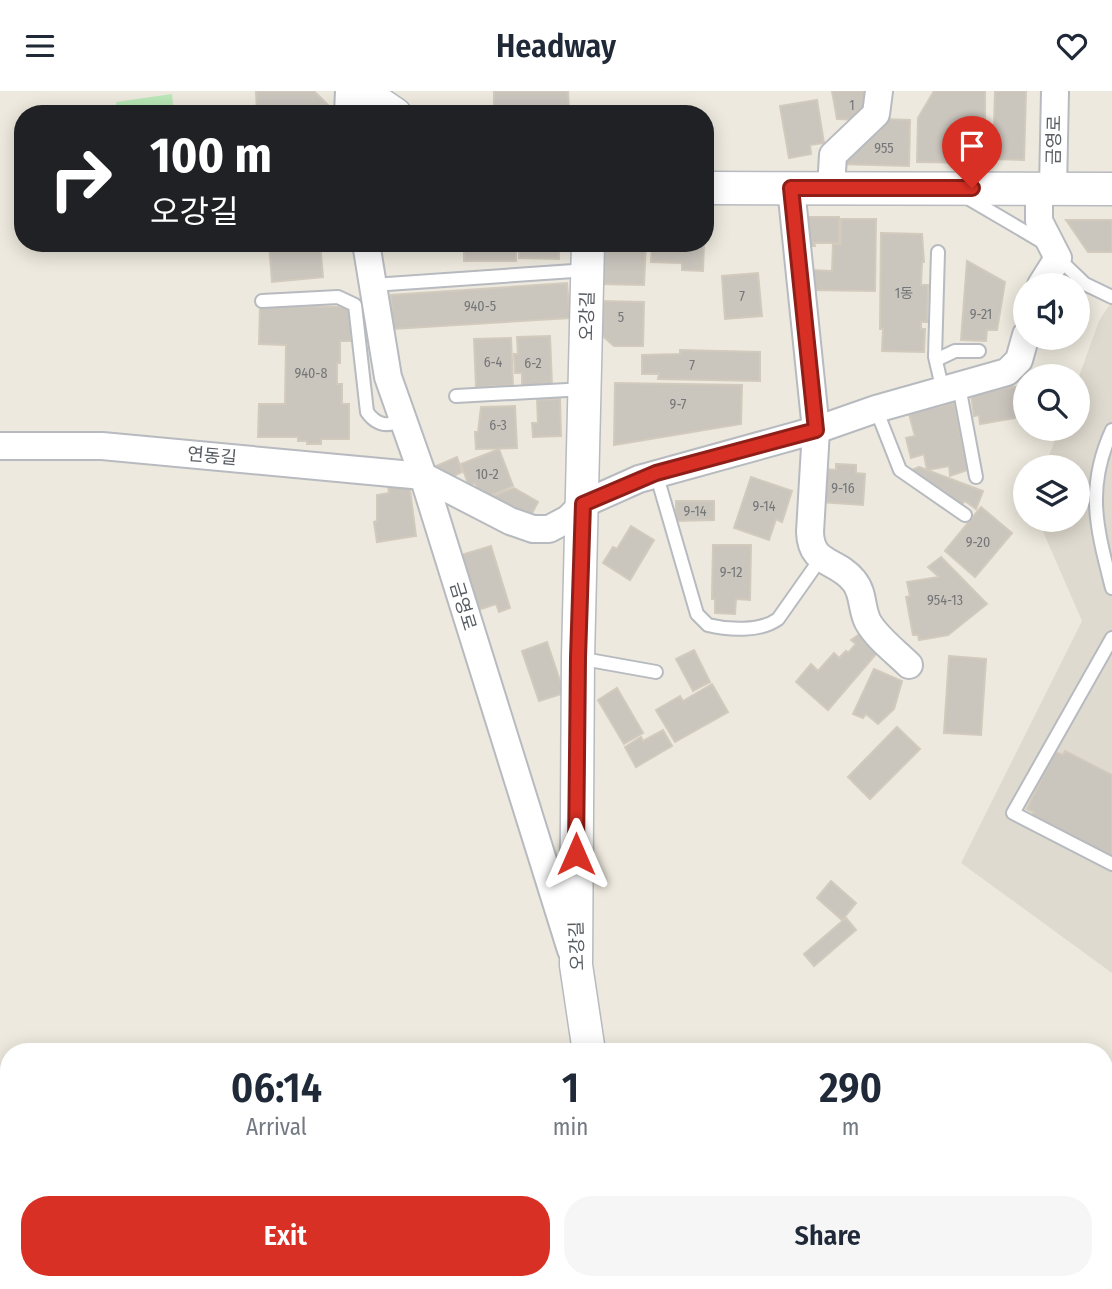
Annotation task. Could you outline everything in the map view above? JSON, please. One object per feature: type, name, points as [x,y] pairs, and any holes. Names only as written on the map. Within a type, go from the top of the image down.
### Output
[{"type":"street","points":[[361,91],[382,105]]},
{"type":"street","points":[[831,188],[833,155],[876,114],[879,91]]},
{"type":"street","name":"금영로","points":[[1055,91],[1046,189],[1039,221],[1055,253]]},
{"type":"street","name":"금영로","points":[[714,188],[1112,189]]},
{"type":"street","points":[[791,188],[816,430],[810,532],[814,552],[853,579],[859,588],[869,625],[909,665]]},
{"type":"street","name":"금영로","points":[[368,252],[388,377],[493,687],[576,965]]},
{"type":"street","points":[[1046,273],[1055,253]]},
{"type":"street","name":"오강길","points":[[588,256],[578,658],[576,965],[588,1043]]},
{"type":"street","points":[[423,476],[510,521],[533,529],[555,527],[583,504],[656,473],[816,430],[876,409],[998,375],[1016,366],[1021,350]]},
{"type":"street","name":"연동길","points":[[0,446],[102,446],[423,476]]},
{"type":"lane","points":[[950,188],[1055,253],[1085,284],[1112,297]]},
{"type":"lane","points":[[939,252],[936,360],[951,388],[976,477]]},
{"type":"lane","points":[[373,285],[588,256]]},
{"type":"lane","points":[[262,301],[338,297],[355,305],[367,412],[384,425],[402,420]]},
{"type":"lane","points":[[936,360],[955,351],[979,351]]},
{"type":"lane","points":[[456,396],[585,389]]},
{"type":"lane","points":[[876,409],[900,470],[965,515]]},
{"type":"lane","points":[[1112,430],[1097,473],[1095,501],[1098,534],[1112,588]]},
{"type":"lane","points":[[656,473],[697,614],[708,625],[750,628],[771,624],[778,619],[821,558]]},
{"type":"lane","points":[[1112,638],[1013,813],[1112,864]]},
{"type":"lane","points":[[578,658],[656,672]]},
{"type":"shaded area","points":[[1112,301],[1112,973],[961,863],[1082,621],[1043,532],[1090,532],[1090,455],[1049,455],[1055,441],[1090,441],[1090,364],[1083,364],[1099,321]]},
{"type":"green space","points":[[172,94],[173,105],[116,105],[116,102]]},
{"type":"building","points":[[256,91],[314,91],[328,105],[257,105]]},
{"type":"building","points":[[494,91],[568,91],[569,105],[494,105]]},
{"type":"building","points":[[832,91],[870,91],[868,120],[837,119]]},
{"type":"building","points":[[934,91],[985,91],[985,163],[917,162],[918,118]]},
{"type":"building","points":[[995,91],[1026,91],[1024,160],[993,159]]},
{"type":"building","points":[[817,100],[824,143],[810,145],[811,154],[789,158],[780,106]]},
{"type":"building","points":[[881,119],[910,120],[909,166],[838,164],[839,157],[881,130]]},
{"type":"building","points":[[803,217],[839,217],[839,243],[803,246]]},
{"type":"building","points":[[841,219],[876,219],[875,291],[809,290],[810,270],[832,271],[833,244],[841,244]]},
{"type":"building","points":[[1066,220],[1112,220],[1112,252],[1088,252]]},
{"type":"building","points":[[881,233],[922,234],[924,262],[921,285],[928,285],[927,322],[921,322],[921,329],[925,329],[924,352],[882,351]]},
{"type":"building","points":[[270,252],[321,252],[323,277],[272,282]]},
{"type":"building","points":[[464,252],[516,252],[516,261],[464,261]]},
{"type":"building","points":[[519,252],[559,252],[559,259],[519,258]]},
{"type":"building","points":[[601,252],[646,252],[644,285],[600,284]]},
{"type":"building","points":[[652,252],[704,252],[703,271],[682,270],[682,263],[651,262]]},
{"type":"building","points":[[967,261],[1005,282],[997,330],[987,330],[986,341],[961,340]]},
{"type":"building","points":[[758,273],[762,316],[725,319],[722,276]]},
{"type":"building","points":[[567,283],[570,318],[393,329],[391,295]]},
{"type":"building","points":[[599,301],[644,302],[643,346],[614,346],[598,332]]},
{"type":"building","points":[[260,306],[351,307],[351,341],[340,341],[340,363],[337,363],[337,384],[342,384],[342,404],[349,404],[349,439],[321,439],[321,444],[307,444],[307,441],[298,441],[298,437],[258,437],[259,404],[285,404],[286,345],[259,344]]},
{"type":"building","points":[[550,336],[552,385],[522,386],[522,373],[515,373],[517,337]]},
{"type":"building","points":[[511,338],[513,385],[476,387],[474,339]]},
{"type":"building","points":[[680,350],[760,352],[760,381],[658,379],[659,374],[642,374],[642,355],[680,354]]},
{"type":"building","points":[[615,383],[742,385],[741,424],[614,445]]},
{"type":"building","points":[[1013,387],[1013,418],[980,424],[979,415],[974,416],[971,394]]},
{"type":"building","points":[[560,399],[561,436],[533,437],[532,423],[538,423],[537,400]]},
{"type":"building","points":[[954,403],[967,470],[950,476],[949,466],[927,470],[924,454],[911,458],[906,438],[915,436],[909,414]]},
{"type":"building","points":[[515,406],[517,448],[476,449],[475,432],[478,432],[481,407]]},
{"type":"building","points":[[499,449],[513,486],[481,499],[475,483],[469,486],[461,464]]},
{"type":"building","points":[[457,457],[462,472],[449,478],[434,467]]},
{"type":"building","points":[[836,464],[856,465],[856,473],[865,474],[863,505],[820,502],[823,469],[836,470]]},
{"type":"building","points":[[919,467],[983,491],[976,509],[965,501],[961,505],[906,472]]},
{"type":"building","points":[[751,477],[792,491],[782,522],[776,519],[769,540],[734,528]]},
{"type":"building","points":[[409,482],[416,536],[377,542],[374,522],[377,521],[377,495],[389,493],[388,485]]},
{"type":"building","points":[[514,488],[538,502],[528,521],[485,499]]},
{"type":"building","points":[[676,501],[714,501],[714,520],[676,521]]},
{"type":"building","points":[[981,507],[1012,533],[975,577],[945,551]]},
{"type":"building","points":[[631,526],[654,540],[630,580],[603,563],[613,547],[617,549]]},
{"type":"building","points":[[713,545],[751,545],[750,600],[736,599],[735,614],[715,613],[715,599],[712,599]]},
{"type":"building","points":[[491,546],[510,608],[499,612],[496,604],[472,612],[455,557]]},
{"type":"building","points":[[941,557],[987,604],[948,635],[919,640],[918,635],[913,635],[906,597],[910,596],[907,582],[939,577],[928,567]]},
{"type":"building","points":[[864,631],[882,647],[828,710],[796,682],[811,664],[818,671],[834,653],[839,658],[846,651],[848,653],[856,644],[851,640]]},
{"type":"building","points":[[547,642],[564,693],[539,701],[522,651]]},
{"type":"building","points":[[694,650],[710,682],[693,691],[676,659]]},
{"type":"building","points":[[949,656],[986,659],[981,735],[944,733]]},
{"type":"building","points":[[874,669],[902,681],[894,709],[878,724],[866,714],[863,718],[853,714]]},
{"type":"building","points":[[712,684],[728,712],[675,742],[656,710],[680,696],[683,701]]},
{"type":"building","points":[[617,688],[643,733],[624,744],[598,700]]},
{"type":"building","points":[[897,727],[920,749],[870,799],[848,777]]},
{"type":"building","points":[[663,730],[672,746],[636,767],[625,747],[641,737],[643,741]]},
{"type":"building","points":[[1065,751],[1112,775],[1112,859],[1031,818],[1034,812],[1027,809],[1055,752],[1063,755]]},
{"type":"building","points":[[831,881],[856,903],[842,920],[817,898]]},
{"type":"building","points":[[846,918],[856,930],[814,966],[804,954]]},
{"type":"route","points":[[576,854],[583,504],[656,473],[816,430],[791,188],[972,188]]}]
